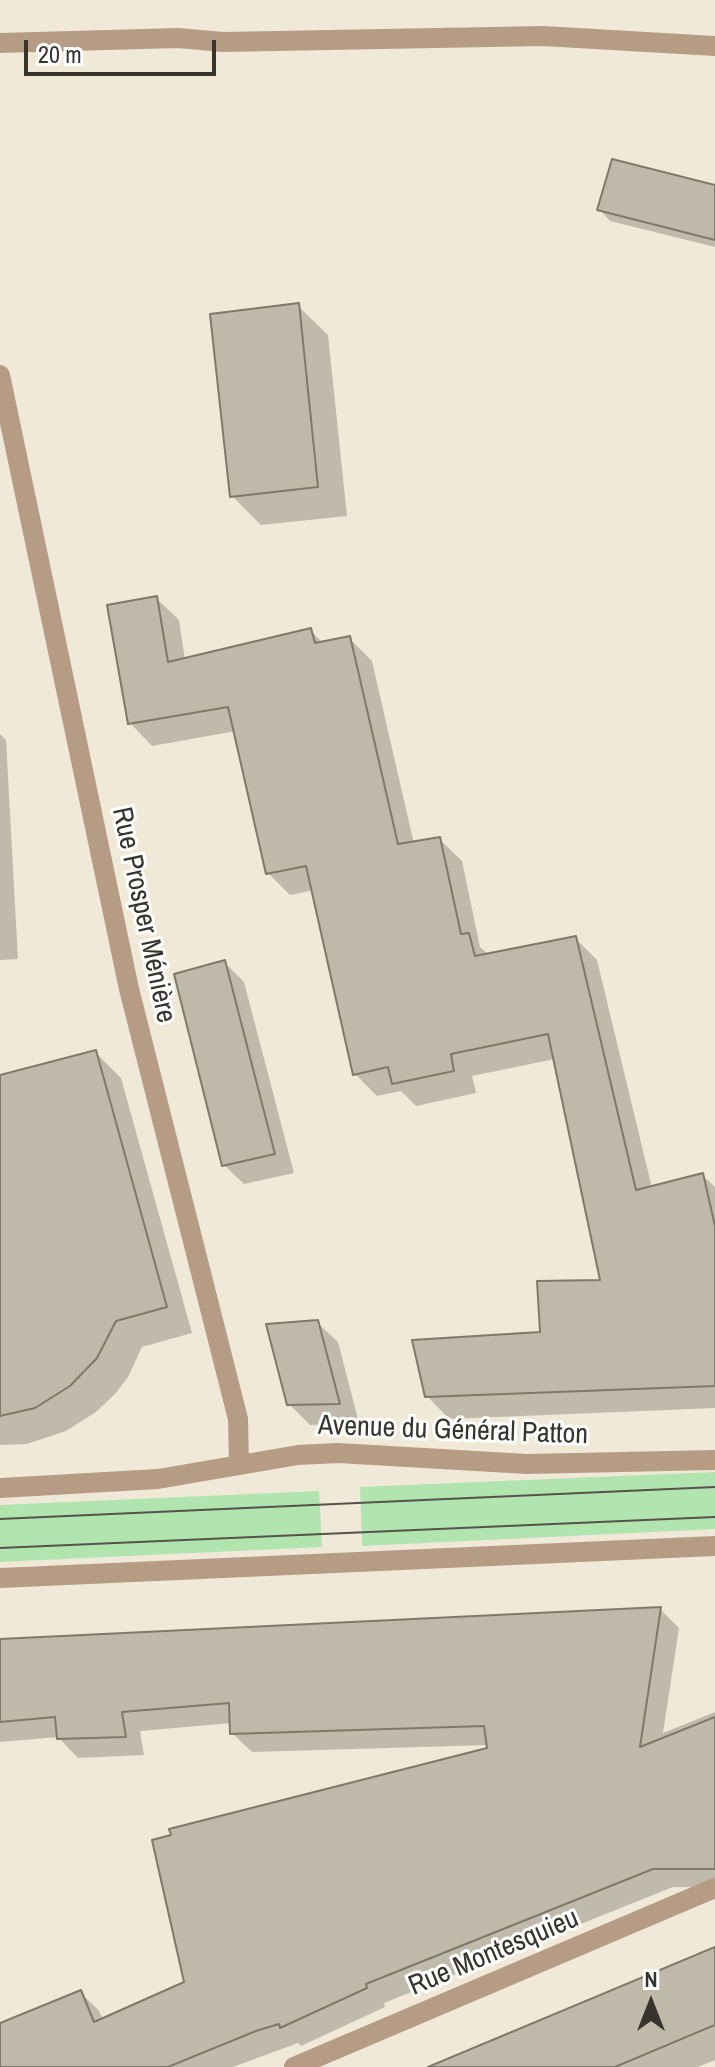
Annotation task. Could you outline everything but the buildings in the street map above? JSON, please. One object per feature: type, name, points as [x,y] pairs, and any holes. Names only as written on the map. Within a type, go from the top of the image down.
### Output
[{"type":"street","points":[[0,43],[178,38],[223,42],[543,36],[715,46]]},
{"type":"street","name":"Rue Prosper Ménière","points":[[0,375],[129,989],[238,1419],[239,1465]]},
{"type":"street","name":"Avenue du Général Patton","points":[[0,1488],[158,1479],[298,1455],[338,1453],[514,1464],[715,1460]]},
{"type":"street","points":[[0,1578],[715,1546]]},
{"type":"street","name":"Rue Montesquieu","points":[[294,2067],[715,1888]]},
{"type":"green space","points":[[715,1472],[715,1529],[362,1546],[360,1487]]},
{"type":"green space","points":[[319,1491],[322,1547],[0,1562],[0,1505]]},
{"type":"tram line","points":[[0,1519],[715,1487]]},
{"type":"tram line","points":[[0,1548],[715,1517]]}]
